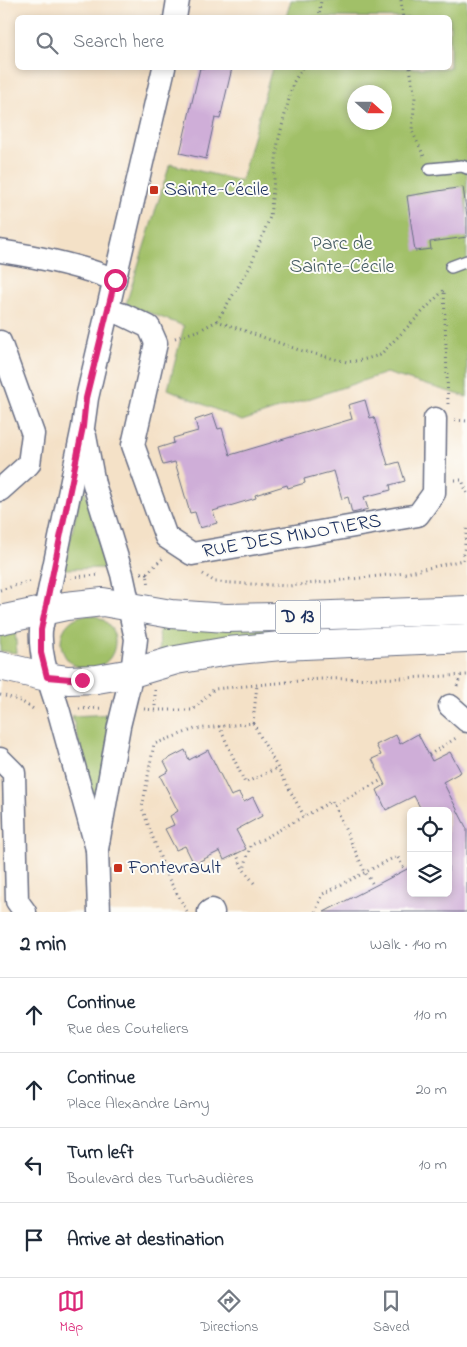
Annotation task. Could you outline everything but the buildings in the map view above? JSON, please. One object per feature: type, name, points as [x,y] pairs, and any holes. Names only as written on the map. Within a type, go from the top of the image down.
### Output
[{"type":"main road","name":"D 13","points":[[0,620],[91,602],[103,602],[172,614],[243,618],[467,610]]},
{"type":"main road","name":"D 13","points":[[0,666],[47,677],[68,680],[97,680],[143,670],[176,660],[228,651],[281,646],[467,638]]},
{"type":"street","points":[[176,15],[178,0]]},
{"type":"street","points":[[97,849],[47,677],[40,642],[44,610],[83,427],[86,398],[164,70]]},
{"type":"street","points":[[0,252],[39,257],[115,280]]},
{"type":"street","points":[[107,310],[124,315],[149,327],[156,343]]},
{"type":"street","points":[[0,342],[33,434],[29,464],[0,490]]},
{"type":"street","name":"RUE DES MINOTIERS","points":[[156,343],[134,444],[166,537],[192,554],[418,515],[434,493],[441,415]]},
{"type":"street","points":[[83,427],[94,484],[122,574],[141,608],[136,639],[143,670],[123,708],[97,849],[99,912]]},
{"type":"street","points":[[450,706],[463,729]]},
{"type":"street","points":[[0,759],[14,773],[17,901],[25,912]]},
{"type":"lane","points":[[430,169],[462,166],[467,168]]},
{"type":"lane","points":[[451,267],[467,261]]},
{"type":"path","points":[[319,15],[321,0]]},
{"type":"path","points":[[401,0],[403,15]]},
{"type":"path","points":[[156,343],[200,330],[217,321],[250,267],[270,217],[278,142],[293,83],[301,70]]},
{"type":"path","points":[[410,70],[415,97],[412,131],[430,169]]},
{"type":"path","points":[[217,321],[299,350],[347,362],[362,360],[380,355],[444,290],[441,415]]},
{"type":"path","points":[[200,572],[216,582],[289,586],[406,573],[465,560],[467,527]]},
{"type":"path","points":[[141,608],[147,573],[168,552]]},
{"type":"path","points":[[0,590],[51,578],[147,573]]},
{"type":"path","points":[[143,670],[156,710]]},
{"type":"path","points":[[0,695],[15,698],[26,703],[36,711],[123,708],[193,710],[214,688],[320,679],[467,675]]},
{"type":"path","points":[[257,685],[253,723],[304,816]]},
{"type":"path","points":[[188,912],[167,876],[142,808],[154,744],[195,728],[253,723]]},
{"type":"path","points":[[219,726],[245,782],[277,768]]},
{"type":"path","points":[[429,755],[463,729]]},
{"type":"path","points":[[334,805],[382,780]]},
{"type":"path","points":[[244,870],[250,846],[332,801],[365,872],[374,886]]},
{"type":"path","points":[[236,853],[244,870],[254,883]]},
{"type":"path","points":[[315,912],[323,894],[398,856],[406,870]]},
{"type":"green space","name":"Parc de Sainte-Cécile","points":[[291,0],[467,0],[467,397],[386,373],[242,421],[168,389],[184,326],[126,304],[170,164],[241,181],[271,70],[452,70],[452,15],[287,15]]},
{"type":"green space","points":[[83,482],[107,568],[64,569]]},
{"type":"green space","points":[[88,615],[98,617],[107,623],[113,632],[115,642],[113,652],[107,661],[98,667],[88,669],[78,667],[69,661],[63,652],[61,642],[63,632],[69,623],[78,617]]},
{"type":"green space","points":[[467,619],[467,630],[160,652],[159,624]]},
{"type":"green space","points":[[15,630],[17,653],[0,651],[0,633]]},
{"type":"green space","points":[[112,714],[98,814],[72,716]]},
{"type":"place","name":"Sainte-Cécile","points":[[154,190]]},
{"type":"place","name":"Fontevrault","points":[[118,868]]},
{"type":"route","points":[[82,680],[47,677],[40,642],[51,578],[83,427],[86,398],[115,280]]}]
